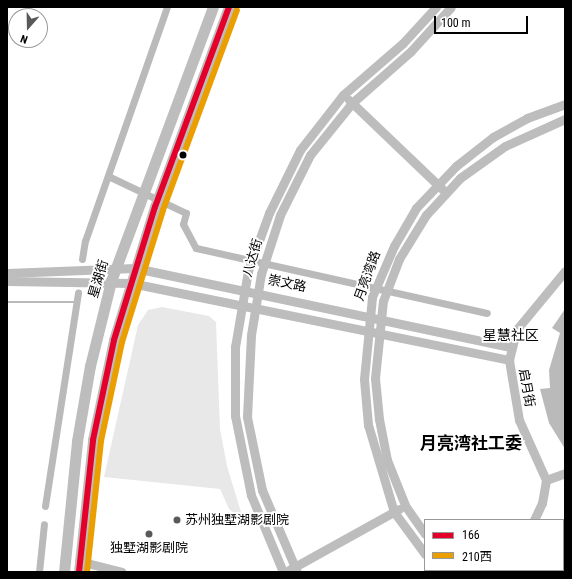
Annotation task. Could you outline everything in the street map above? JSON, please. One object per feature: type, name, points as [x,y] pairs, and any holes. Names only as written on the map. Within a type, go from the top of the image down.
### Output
[{"type":"main road","name":"星湖街","points":[[64,572],[77,440],[90,366],[113,276],[213,7]]},
{"type":"main road","points":[[79,567],[100,394],[135,268],[155,207],[229,7]]},
{"type":"street","name":"八达街","points":[[284,572],[251,495],[235,416],[235,347],[248,271],[255,248],[300,150],[343,95],[403,43],[436,7]]},
{"type":"street","name":"八达街","points":[[296,570],[274,524],[252,452],[247,383],[254,308],[261,274],[268,251],[294,183],[310,155],[352,103],[410,51],[451,7]]},
{"type":"street","points":[[343,95],[446,193]]},
{"type":"street","name":"月亮湾路","points":[[424,553],[394,512],[368,425],[364,379],[368,315],[372,297],[379,277],[416,208],[437,186],[493,137],[527,118],[565,104]]},
{"type":"street","name":"月亮湾路","points":[[424,533],[405,505],[387,460],[379,419],[375,378],[380,317],[383,301],[398,259],[426,215],[460,178],[505,146],[565,119]]},
{"type":"street","name":"崇文路","points":[[7,273],[87,281],[113,276],[135,268],[257,291],[511,347]]},
{"type":"street","name":"启月街","points":[[546,480],[519,420],[509,360],[511,347],[517,329],[530,310],[565,271]]},
{"type":"street","name":"崇文路","points":[[7,281],[58,277],[91,272],[113,276],[131,283],[509,360]]},
{"type":"street","points":[[534,519],[542,503],[546,480],[565,473]]},
{"type":"street","points":[[284,572],[296,570],[405,505]]},
{"type":"street","points":[[79,567],[122,572]]},
{"type":"shaded area","points":[[162,307],[209,316],[216,322],[220,429],[227,466],[244,522],[229,509],[220,489],[104,477],[138,325],[148,310]]},
{"type":"shaded area","points":[[565,309],[565,449],[549,423],[540,389],[550,388],[549,370],[560,333],[552,328]]},
{"type":"waterway","points":[[82,259],[85,241],[167,7]]},
{"type":"waterway","points":[[108,176],[186,213],[183,224],[196,248],[487,313]]},
{"type":"waterway","points":[[45,506],[78,293]]},
{"type":"waterway","points":[[7,302],[77,302]]},
{"type":"waterway","points":[[39,572],[44,524]]},
{"type":"transit line","name":"166","points":[[79,572],[93,440],[114,340],[155,207],[229,7]]},
{"type":"transit line","name":"210西","points":[[87,572],[101,441],[122,342],[163,210],[237,10]]},
{"type":"place","name":"苏州独墅湖影剧院","points":[[177,520]]},
{"type":"place","name":"独墅湖影剧院","points":[[149,534]]},
{"type":"district","name":"星慧社区","points":[[511,335]]},
{"type":"district","name":"月亮湾社工委","points":[[471,444]]}]
